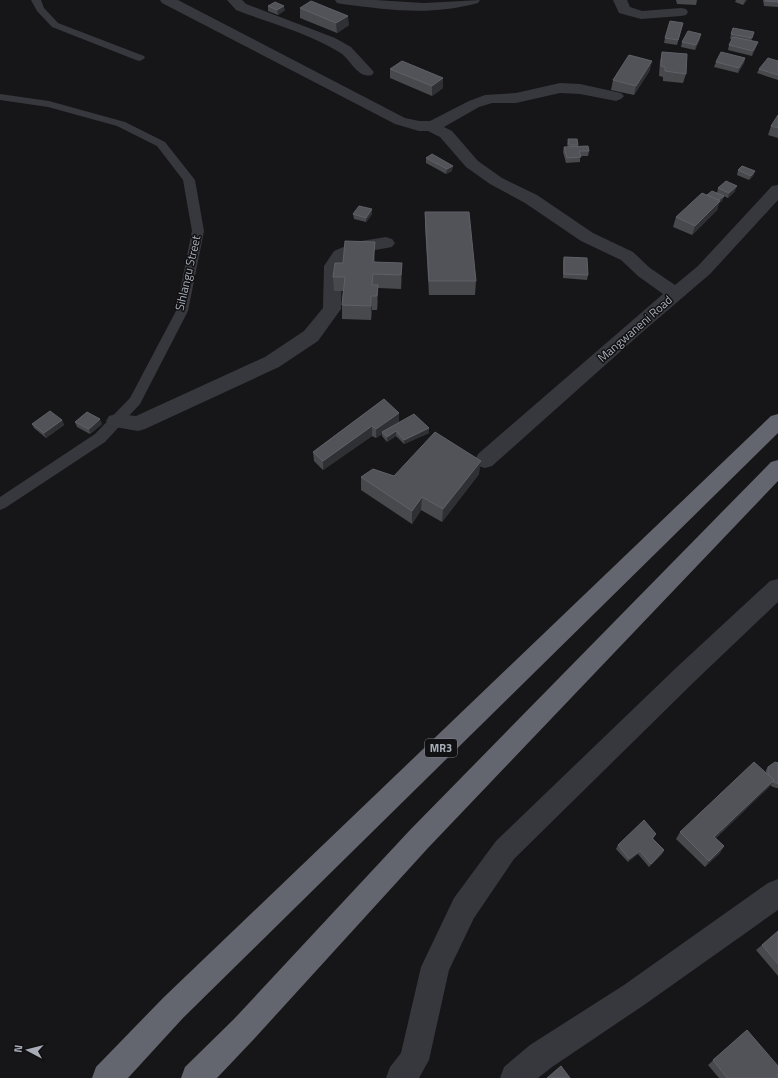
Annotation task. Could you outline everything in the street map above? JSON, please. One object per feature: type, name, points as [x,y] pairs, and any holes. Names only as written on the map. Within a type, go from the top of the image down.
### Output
[{"type":"highway","name":"MR3","points":[[107,1078],[173,1008],[778,421]]},
{"type":"highway","points":[[196,1078],[244,1029],[419,840],[778,468]]},
{"type":"highway","points":[[93,1078],[173,1008]]},
{"type":"highway","points":[[205,1078],[244,1029]]},
{"type":"street","points":[[167,0],[261,47],[400,121],[419,126],[431,126],[441,123],[474,104],[490,98],[516,98],[541,94],[560,88],[580,89],[616,96]]},
{"type":"street","points":[[234,0],[241,7],[330,41],[346,50],[367,72]]},
{"type":"street","points":[[342,0],[417,8],[459,5],[473,0]]},
{"type":"street","points":[[620,0],[624,10],[641,15],[681,12]]},
{"type":"street","points":[[431,126],[446,134],[472,164],[484,173],[531,199],[587,237],[627,256],[644,272],[675,294]]},
{"type":"street","name":"Mangwaneni Road","points":[[485,460],[633,329],[704,270],[778,190]]},
{"type":"street","points":[[116,421],[138,424],[272,362],[311,336],[332,309],[333,266],[340,255],[355,248],[386,243]]},
{"type":"street","points":[[401,1078],[414,1060],[435,967],[464,908],[505,850],[680,680],[778,588]]},
{"type":"street","points":[[515,1078],[541,1056],[634,995],[778,893]]},
{"type":"lane","points":[[36,0],[40,9],[55,25],[140,58]]},
{"type":"lane","name":"Sihlangu Street","points":[[0,97],[48,104],[121,124],[161,144],[189,180],[198,231],[182,311],[135,401],[100,438],[0,504]]},
{"type":"building","points":[[778,0],[778,2],[765,1]]},
{"type":"building","points":[[311,1],[348,16],[336,23],[300,8]]},
{"type":"building","points":[[275,2],[284,6],[277,10],[268,6]]},
{"type":"building","points":[[670,21],[683,23],[678,40],[665,38]]},
{"type":"building","points":[[733,28],[754,32],[752,38],[731,34]]},
{"type":"building","points":[[688,31],[701,34],[696,45],[682,42]]},
{"type":"building","points":[[733,37],[758,42],[753,51],[729,45]]},
{"type":"building","points":[[662,52],[687,54],[686,74],[665,71],[665,67],[661,66]]},
{"type":"building","points":[[721,52],[745,58],[739,68],[716,62]]},
{"type":"building","points":[[629,55],[652,61],[636,86],[613,80]]},
{"type":"building","points":[[768,58],[778,61],[778,75],[759,69]]},
{"type":"building","points":[[402,61],[443,78],[432,86],[390,69]]},
{"type":"building","points":[[778,115],[778,128],[771,126]]},
{"type":"building","points":[[568,139],[577,139],[578,145],[569,145]]},
{"type":"building","points":[[588,146],[589,151],[579,151],[581,157],[567,158],[564,147]]},
{"type":"building","points":[[432,154],[453,166],[447,169],[426,158]]},
{"type":"building","points":[[742,166],[755,171],[751,176],[738,170]]},
{"type":"building","points":[[726,181],[737,186],[729,193],[718,188]]},
{"type":"building","points":[[712,191],[724,196],[719,200],[707,195]]},
{"type":"building","points":[[702,193],[720,201],[695,226],[676,217]]},
{"type":"building","points":[[359,206],[372,209],[366,218],[353,214]]},
{"type":"building","points":[[425,212],[469,212],[476,281],[429,281]]},
{"type":"building","points":[[345,241],[375,242],[373,262],[402,263],[401,275],[373,274],[372,285],[378,285],[377,296],[371,296],[371,306],[342,305],[345,277],[333,277],[335,263],[343,263]]},
{"type":"building","points":[[564,257],[587,258],[588,275],[564,274]]},
{"type":"building","points":[[384,399],[399,413],[376,429],[372,426],[323,461],[313,452]]},
{"type":"building","points":[[50,411],[62,420],[44,433],[32,424]]},
{"type":"building","points":[[87,412],[100,419],[89,429],[75,422]]},
{"type":"building","points":[[414,414],[429,428],[404,440],[396,431],[387,437],[382,432]]},
{"type":"building","points":[[435,432],[481,461],[443,509],[422,497],[412,511],[361,477],[373,469],[394,476]]},
{"type":"building","points":[[754,762],[774,780],[714,837],[724,846],[709,861],[680,832]]},
{"type":"building","points":[[775,762],[778,763],[778,784],[773,781],[774,780],[768,774],[768,767]]},
{"type":"building","points":[[644,820],[656,834],[652,838],[664,850],[651,864],[640,851],[629,859],[618,845]]},
{"type":"building","points":[[778,931],[778,964],[762,945]]},
{"type":"building","points":[[747,1030],[778,1066],[778,1077],[727,1078],[713,1060]]},
{"type":"building","points":[[561,1066],[570,1078],[547,1078]]}]
